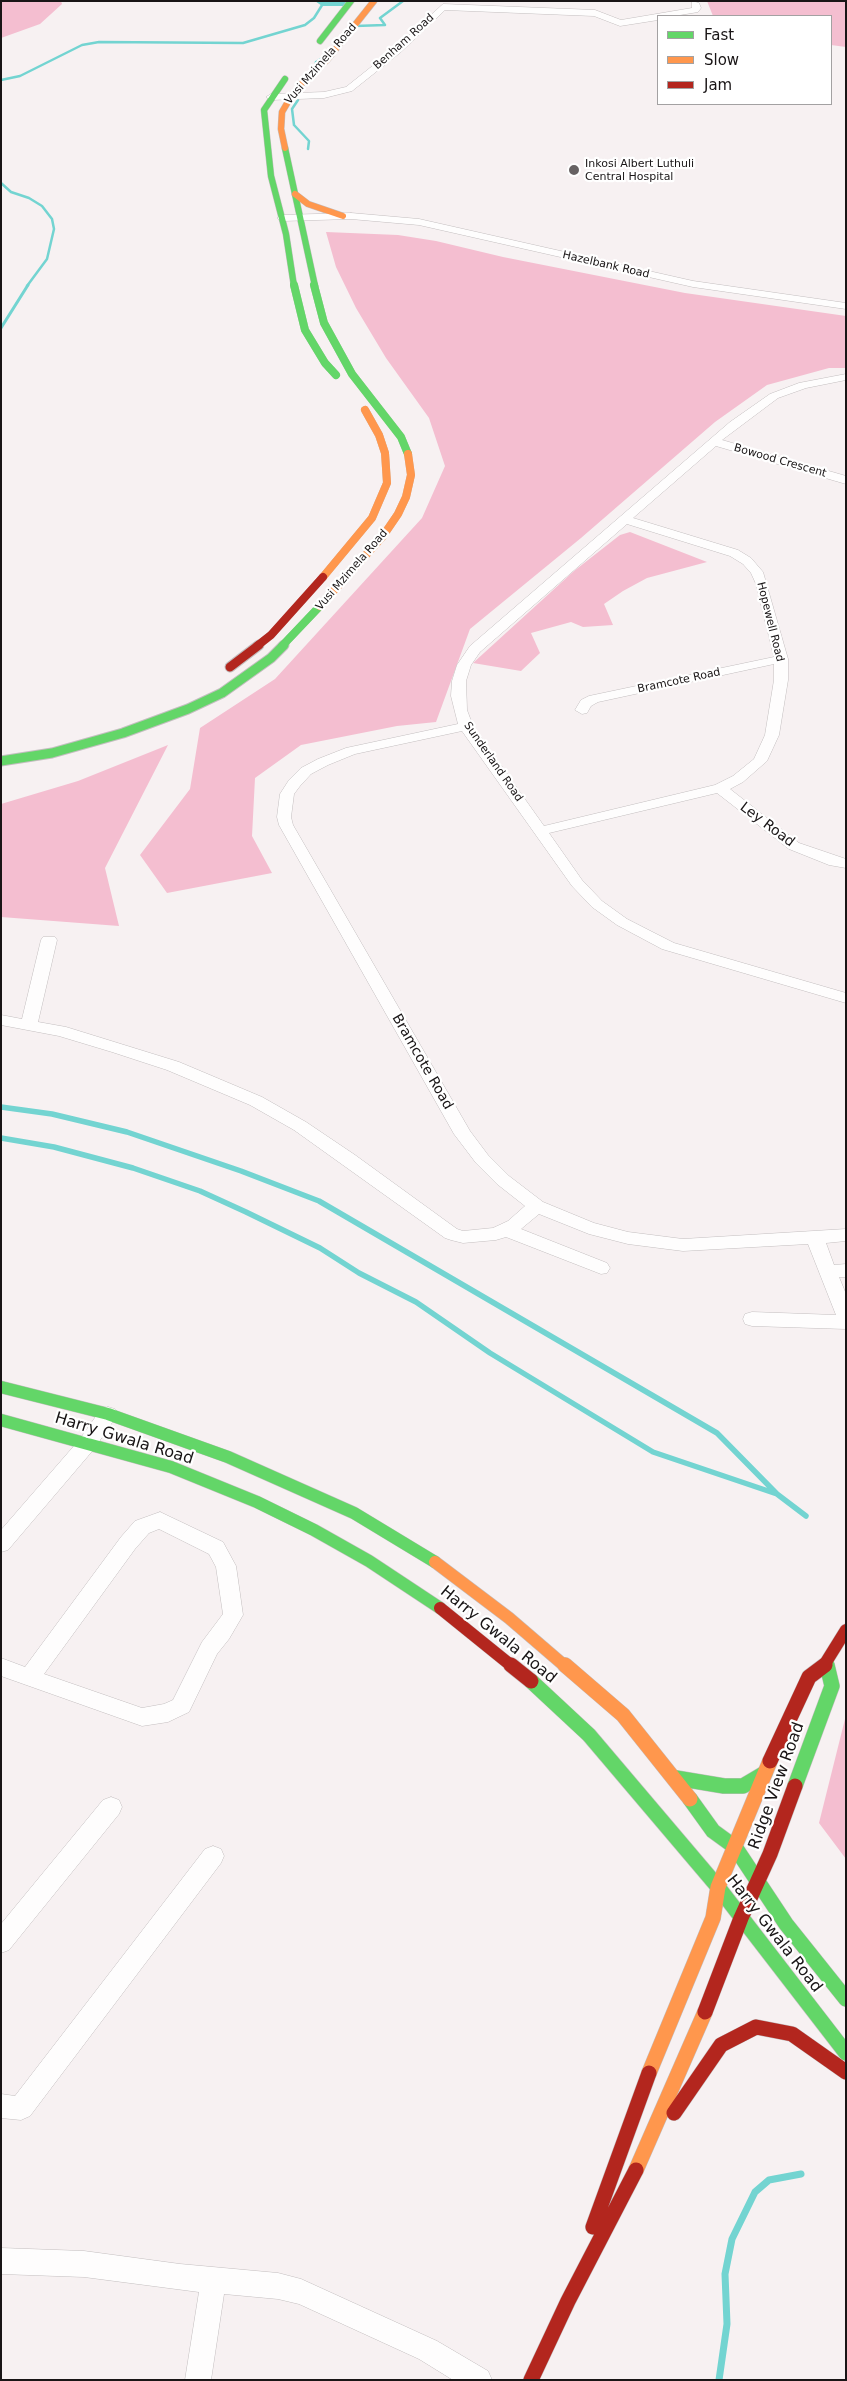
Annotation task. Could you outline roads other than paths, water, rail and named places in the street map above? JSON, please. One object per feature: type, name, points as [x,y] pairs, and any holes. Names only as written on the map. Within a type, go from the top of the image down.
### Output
[{"type":"main road","name":"Vusi Mzimela Road","points":[[310,52],[349,4]]},
{"type":"main road","name":"Vusi Mzimela Road","points":[[1,761],[52,753],[123,733],[188,709],[222,693],[271,658],[360,563],[383,536],[398,514],[406,497],[412,475],[410,460],[401,437],[352,374],[332,342],[324,323],[295,194],[284,155],[281,129],[282,112],[292,96],[326,60],[372,4]]},
{"type":"main road","name":"Vusi Mzimela Road","points":[[218,676],[271,635],[361,533],[381,500],[387,483],[385,452],[369,416],[325,363],[304,330],[283,221],[271,176],[264,123],[264,110],[271,96],[291,72]]},
{"type":"main road","points":[[295,194],[308,204],[343,216]]},
{"type":"main road","points":[[301,224],[332,221]]},
{"type":"main road","points":[[1,750],[96,730],[167,704]]},
{"type":"main road","name":"Harry Gwala Road","points":[[1,1388],[108,1414],[228,1457],[354,1513],[443,1567],[509,1618],[622,1715],[676,1778],[713,1831],[735,1847],[756,1883],[846,1999]]},
{"type":"main road","name":"Harry Gwala Road","points":[[1,1420],[171,1467],[257,1502],[314,1530],[369,1561],[444,1610],[517,1668],[589,1735],[718,1887],[846,2053]]},
{"type":"main road","name":"Ridge View Road","points":[[568,2301],[612,2170],[674,2011],[713,1918],[718,1887],[764,1773],[809,1677],[827,1664],[846,1630]]},
{"type":"main road","name":"Ridge View Road","points":[[638,2167],[702,2020],[741,1918],[770,1854],[832,1686],[827,1664]]},
{"type":"main road","points":[[676,1778],[724,1786],[743,1786],[764,1773]]},
{"type":"main road","points":[[531,2380],[568,2301],[638,2167],[721,2045],[756,2027],[792,2034],[846,2072]]},
{"type":"street","name":"Benham Road","points":[[666,15],[695,10],[696,3]]},
{"type":"street","name":"Benham Road","points":[[271,96],[332,94],[349,89],[398,50],[443,7],[591,13],[620,23],[657,17]]},
{"type":"street","name":"Hazelbank Road","points":[[283,221],[301,224],[343,216],[438,226],[693,284],[846,306]]},
{"type":"street","name":"Hazelbank Road","points":[[332,221],[368,218]]},
{"type":"street","name":"Sunderland Road","points":[[846,377],[803,385],[761,403],[475,649],[464,666],[459,681],[460,710],[466,726],[577,883],[597,904],[644,934],[668,946],[846,998]]},
{"type":"street","name":"Bowood Crescent","points":[[715,442],[846,480]]},
{"type":"street","name":"Hopewell Road","points":[[541,831],[720,788],[753,768],[760,761],[772,735],[781,680],[781,659],[762,584],[757,572],[747,562],[726,550],[624,519]]},
{"type":"street","name":"Bramcote Road","points":[[582,710],[586,703],[594,699],[781,659]]},
{"type":"street","name":"Bramcote Road","points":[[466,726],[351,751],[323,762],[306,771],[294,783],[288,794],[284,817],[286,825],[463,1134],[488,1166],[537,1206],[588,1228],[655,1243],[683,1246],[846,1235]]},
{"type":"street","name":"Ley Road","points":[[720,788],[794,846],[834,862],[846,864]]},
{"type":"street","points":[[29,1025],[49,940]]},
{"type":"street","points":[[1,1020],[93,1041],[174,1066],[256,1101],[300,1126],[350,1159],[451,1234],[463,1237],[478,1236],[506,1230],[537,1206]]},
{"type":"street","points":[[506,1230],[601,1268]]},
{"type":"street","points":[[752,1319],[846,1320],[837,1271],[815,1238]]},
{"type":"street","points":[[1,1544],[87,1444],[108,1414]]},
{"type":"street","points":[[1,1666],[69,1694],[142,1717],[168,1713],[181,1706],[209,1648],[222,1633],[233,1615],[226,1566],[216,1548],[160,1520],[142,1527],[128,1543],[30,1677]]},
{"type":"street","points":[[1,1942],[111,1808]]},
{"type":"street","points":[[1,2106],[21,2108],[213,1856]]},
{"type":"street","points":[[1,2261],[84,2264],[278,2286],[301,2292],[428,2350],[479,2380]]},
{"type":"street","points":[[198,2380],[209,2317],[213,2280]]},
{"type":"waterway","points":[[322,1],[349,1]]},
{"type":"waterway","points":[[355,26],[385,25],[380,18],[403,1]]},
{"type":"waterway","points":[[1,80],[20,76],[82,45],[99,42],[243,43],[305,25],[314,18],[324,2]]},
{"type":"waterway","points":[[314,70],[316,62],[327,55]]},
{"type":"waterway","points":[[298,100],[292,109],[294,125],[309,141],[308,149]]},
{"type":"waterway","points":[[1,183],[11,192],[29,198],[42,206],[52,219],[54,229],[47,259],[27,286]]},
{"type":"waterway","points":[[1,328],[28,285]]},
{"type":"waterway","points":[[1,1107],[52,1114],[127,1132],[241,1171],[319,1201],[717,1433],[777,1494]]},
{"type":"waterway","points":[[1,1138],[54,1147],[133,1168],[200,1191],[246,1212],[320,1248],[359,1273],[416,1302],[490,1353],[653,1452],[777,1494]]},
{"type":"waterway","points":[[777,1494],[806,1516]]},
{"type":"waterway","points":[[719,2380],[727,2324],[725,2274],[732,2239],[755,2192],[769,2180],[801,2174]]},
{"type":"place","name":"Inkosi Albert Luthuli Central Hospital","points":[[574,170]]}]
